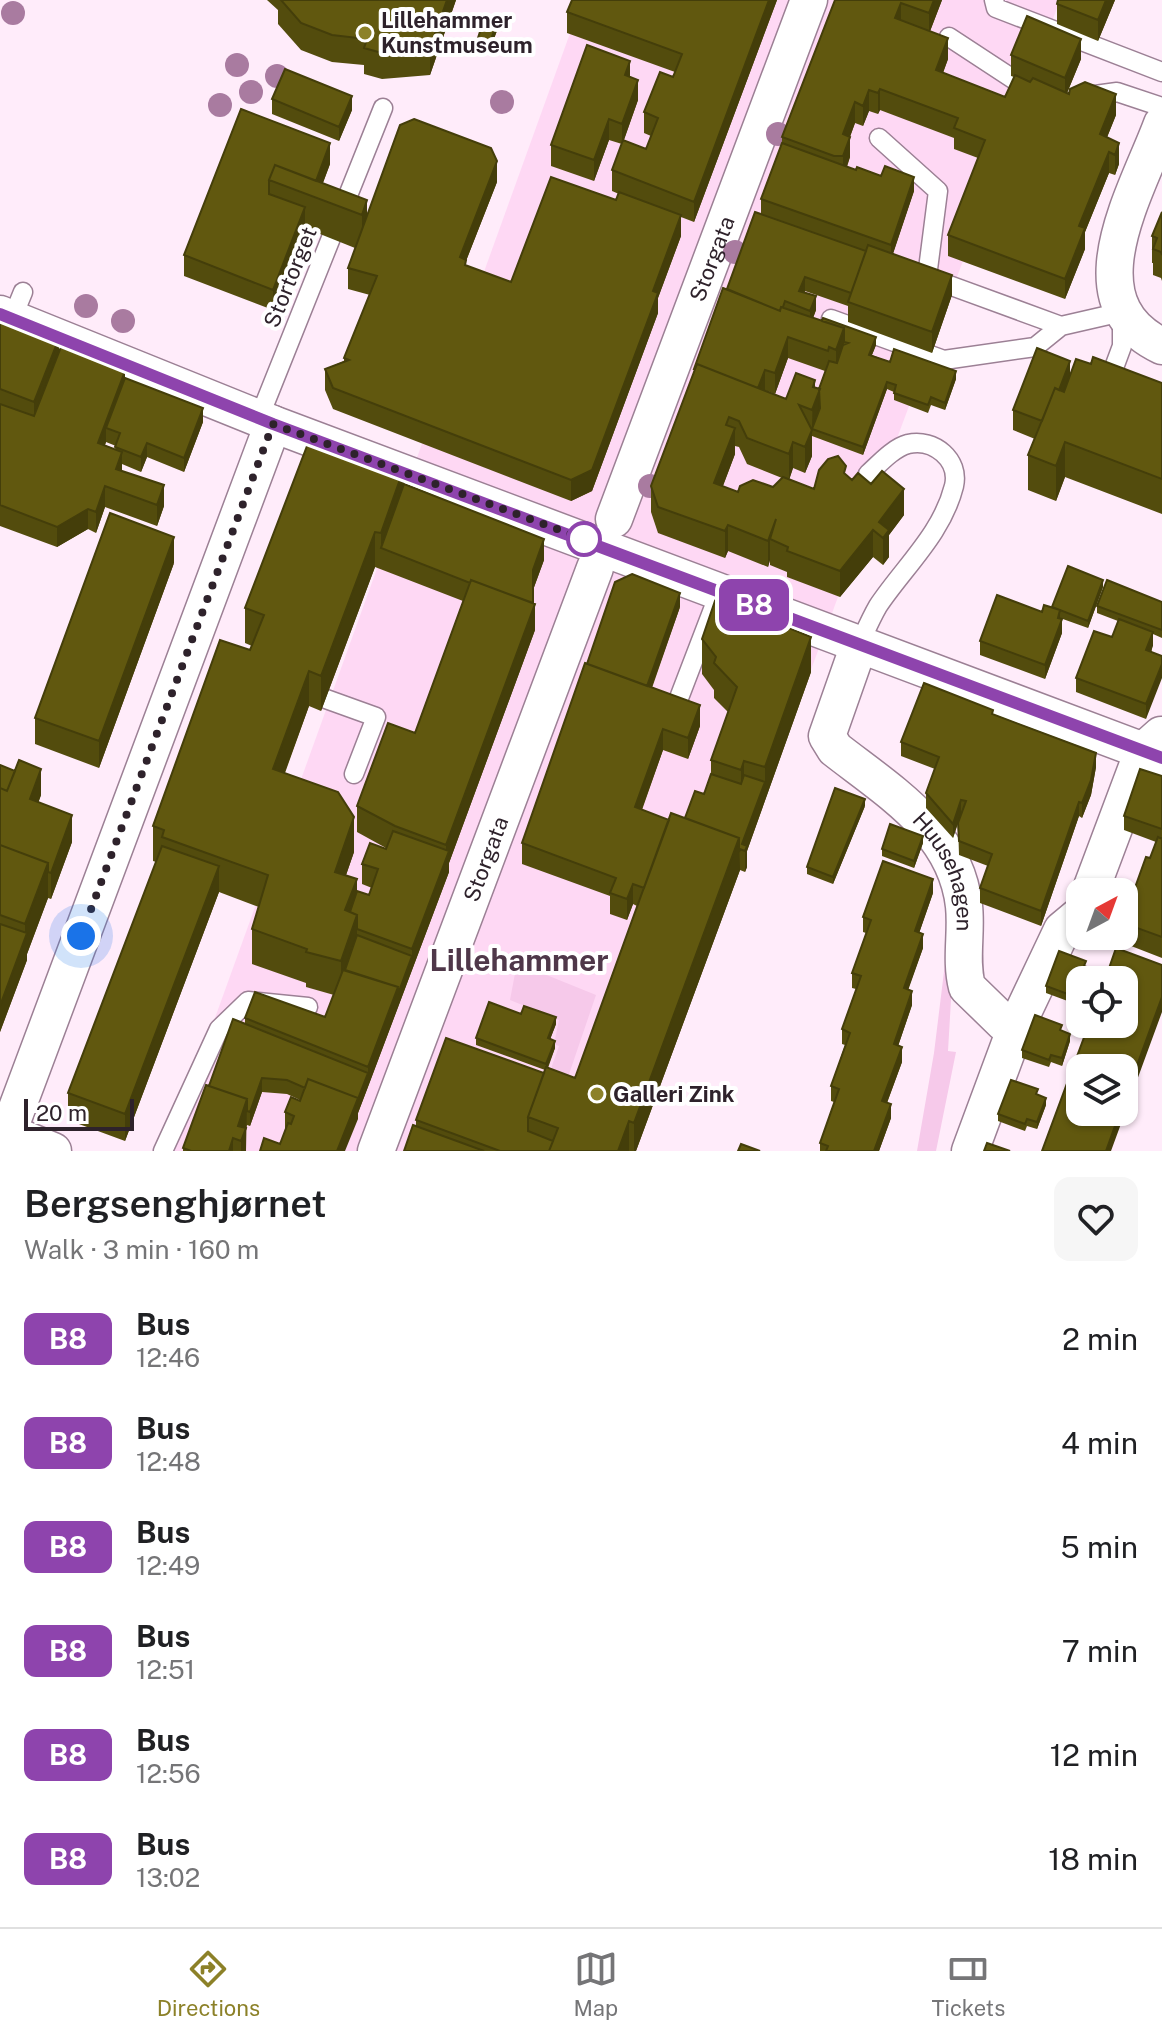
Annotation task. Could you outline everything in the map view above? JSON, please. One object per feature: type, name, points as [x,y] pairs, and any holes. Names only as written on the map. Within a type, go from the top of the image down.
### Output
[{"type":"street","name":"Storgata","points":[[376,1151],[809,0]]},
{"type":"street","points":[[1162,124],[1119,241],[1112,270],[1114,292],[1122,312],[1135,329],[1162,346]]},
{"type":"street","points":[[12,308],[266,421],[604,544],[859,645],[1156,747],[1096,878]]},
{"type":"street","points":[[53,1151],[3,1137],[199,650],[266,421]]},
{"type":"street","name":"Huusehagen","points":[[859,645],[827,736],[835,749],[915,812],[948,852],[964,907],[967,987],[1004,1023],[1016,1027]]},
{"type":"street","points":[[970,1151],[1016,1027],[1066,927]]},
{"type":"lane","points":[[994,0],[996,8],[1162,72]]},
{"type":"lane","points":[[949,37],[995,71],[1062,101],[1098,92],[1117,92],[1162,107]]},
{"type":"lane","name":"Stortorget","points":[[266,421],[383,108]]},
{"type":"lane","points":[[879,138],[938,191],[927,277],[1061,326]]},
{"type":"lane","points":[[831,319],[944,360],[1035,347],[1061,326],[1122,312],[1122,346],[1112,373]]},
{"type":"lane","points":[[859,645],[878,607],[916,560],[944,510],[955,473],[951,460],[942,452],[925,444],[908,444],[868,474]]},
{"type":"lane","points":[[679,698],[720,591]]},
{"type":"lane","points":[[326,699],[376,717],[354,774]]},
{"type":"lane","points":[[163,1151],[219,1029],[248,1001],[308,1007]]},
{"type":"shaded area","points":[[582,0],[1060,0],[632,1151],[167,1151]]},
{"type":"shaded area","points":[[950,923],[952,983],[948,1051],[956,1052],[936,1151],[917,1151],[934,1053]]},
{"type":"shaded area","points":[[517,963],[596,995],[566,1083],[548,1077],[559,1046],[554,1044],[559,1020],[510,1000]]},
{"type":"building","points":[[281,0],[447,0],[430,48],[382,53],[364,48],[367,39],[332,35],[301,23]]},
{"type":"building","points":[[572,0],[769,0],[694,202],[612,170],[623,140],[646,149],[658,118],[644,112],[660,72],[673,77],[682,54],[567,12]]},
{"type":"building","points":[[835,0],[934,0],[929,13],[901,3],[895,18],[948,38],[936,70],[1005,97],[1015,75],[1030,82],[1033,78],[1069,94],[1070,89],[1085,82],[1116,94],[1100,134],[1119,143],[1115,155],[1109,152],[1079,226],[1085,228],[1065,279],[948,235],[985,140],[954,128],[958,118],[880,89],[878,93],[869,90],[863,106],[855,102],[843,134],[850,137],[843,156],[834,156],[782,137]]},
{"type":"building","points":[[1058,0],[1106,0],[1098,20],[1057,4]]},
{"type":"building","points":[[485,16],[498,20],[489,45],[477,41]]},
{"type":"building","points":[[1027,16],[1081,39],[1065,78],[1011,55]]},
{"type":"building","points":[[587,45],[630,61],[625,75],[638,80],[622,124],[609,119],[594,160],[551,145]]},
{"type":"building","points":[[285,69],[352,96],[339,127],[272,99]]},
{"type":"building","points":[[241,109],[330,143],[316,181],[275,165],[269,180],[269,194],[305,207],[273,290],[184,255]]},
{"type":"building","points":[[414,119],[491,148],[497,161],[460,257],[466,260],[465,265],[511,282],[551,177],[616,200],[619,192],[681,215],[653,291],[658,293],[592,470],[571,480],[333,388],[325,369],[349,360],[344,358],[377,276],[348,268],[400,125]]},
{"type":"building","points":[[782,143],[856,170],[857,167],[881,176],[885,166],[914,177],[891,245],[761,199]]},
{"type":"building","points":[[275,165],[367,200],[362,215],[269,180]]},
{"type":"building","points":[[755,212],[866,251],[851,293],[805,277],[799,291],[816,296],[810,311],[785,301],[780,311],[727,289]]},
{"type":"building","points":[[1162,212],[1162,255],[1153,249],[1157,238],[1152,236]]},
{"type":"building","points":[[868,245],[952,275],[932,332],[848,302]]},
{"type":"building","points":[[723,288],[780,311],[781,307],[844,328],[836,350],[829,347],[828,351],[788,337],[775,373],[765,370],[758,388],[697,364],[694,369]]},
{"type":"building","points":[[0,316],[59,338],[34,402],[0,389]]},
{"type":"building","points":[[823,318],[876,337],[869,355],[890,362],[894,349],[956,371],[945,403],[931,397],[928,405],[894,393],[896,385],[887,382],[863,447],[812,429],[820,408],[819,389],[829,361],[837,363],[843,345],[848,343],[844,342],[844,328],[822,321]]},
{"type":"building","points":[[61,347],[125,371],[98,443],[122,452],[116,469],[164,485],[157,505],[105,486],[96,512],[88,509],[57,527],[0,505],[0,404],[34,416]]},
{"type":"building","points":[[1037,348],[1070,361],[1042,421],[1013,410]]},
{"type":"building","points":[[1093,357],[1162,383],[1162,479],[1065,442],[1056,466],[1028,455],[1055,388],[1064,392],[1076,359],[1091,364]]},
{"type":"building","points":[[697,364],[786,399],[796,373],[815,380],[813,387],[820,389],[812,410],[799,405],[812,430],[805,447],[793,442],[789,454],[747,438],[739,421],[729,417],[726,425],[735,428],[714,483],[738,492],[740,486],[753,480],[773,487],[783,477],[814,489],[819,470],[828,459],[838,456],[846,466],[844,473],[852,480],[858,473],[871,484],[882,471],[904,489],[879,522],[889,530],[883,538],[873,530],[840,571],[787,551],[788,547],[770,539],[776,519],[768,541],[728,525],[725,531],[658,507],[651,486]]},
{"type":"building","points":[[125,378],[203,408],[184,458],[147,443],[141,457],[115,447],[120,433],[106,428]]},
{"type":"building","points":[[312,433],[404,468],[381,533],[375,532],[321,676],[309,671],[273,769],[338,792],[354,817],[335,872],[357,879],[345,910],[357,915],[341,961],[306,952],[307,949],[252,929],[268,875],[162,837],[164,830],[153,826],[220,640],[250,650],[264,615],[245,608]]},
{"type":"building","points":[[404,484],[544,539],[533,570],[533,603],[471,580],[470,583],[381,548]]},
{"type":"building","points":[[110,513],[174,537],[99,741],[35,718]]},
{"type":"building","points":[[1068,566],[1103,580],[1088,621],[1052,607]]},
{"type":"building","points":[[632,574],[680,593],[647,686],[587,664],[615,582]]},
{"type":"building","points":[[471,580],[535,604],[446,845],[395,826],[357,806],[388,723],[415,733]]},
{"type":"building","points":[[1107,580],[1162,602],[1162,630],[1097,606]]},
{"type":"building","points":[[719,589],[795,619],[791,629],[811,637],[765,767],[744,761],[741,770],[711,760],[737,687],[714,663],[716,657],[702,639]]},
{"type":"building","points":[[997,595],[1042,612],[1044,605],[1060,610],[1058,618],[1062,619],[1045,665],[980,641]]},
{"type":"building","points":[[1119,619],[1153,632],[1146,650],[1162,656],[1162,664],[1146,704],[1076,678],[1094,631],[1112,637]]},
{"type":"building","points":[[585,663],[700,705],[688,738],[663,729],[635,807],[669,820],[644,888],[633,884],[627,899],[610,893],[616,878],[522,843]]},
{"type":"building","points":[[924,683],[993,710],[992,714],[1096,753],[1091,780],[1082,803],[1079,802],[1041,911],[980,888],[992,854],[959,841],[958,823],[966,801],[961,800],[953,824],[926,793],[939,757],[901,742]]},
{"type":"building","points":[[19,760],[41,769],[30,799],[72,815],[51,873],[48,872],[48,863],[0,845],[0,788],[7,791]]},
{"type":"building","points":[[0,765],[15,771],[7,791],[0,788]]},
{"type":"building","points":[[1140,769],[1162,776],[1162,829],[1124,816]]},
{"type":"building","points":[[711,774],[741,784],[744,775],[765,782],[742,844],[747,846],[745,851],[740,849],[739,852],[739,838],[685,818],[695,791],[704,794]]},
{"type":"building","points":[[835,788],[865,799],[833,877],[807,867]]},
{"type":"building","points":[[671,813],[739,838],[634,1123],[629,1121],[618,1151],[549,1151],[558,1128],[528,1117],[546,1067],[575,1078]]},
{"type":"building","points":[[890,824],[923,836],[914,861],[882,849]]},
{"type":"building","points":[[393,831],[449,851],[412,949],[357,929],[357,915],[350,912],[357,891],[369,895],[378,869],[362,864],[370,843],[386,849]]},
{"type":"building","points":[[1158,837],[1162,839],[1162,937],[1138,928],[1138,879],[1146,857],[1150,858]]},
{"type":"building","points":[[0,845],[48,863],[25,924],[0,915]]},
{"type":"building","points":[[162,846],[219,866],[125,1114],[68,1093]]},
{"type":"building","points":[[883,861],[933,879],[915,931],[923,934],[904,988],[912,991],[894,1044],[902,1047],[882,1101],[891,1104],[874,1151],[826,1151],[828,1146],[820,1143],[839,1089],[831,1086],[850,1033],[842,1029],[861,976],[852,973],[871,920],[863,917]]},
{"type":"building","points":[[0,924],[27,933],[0,1006]]},
{"type":"building","points":[[357,935],[412,956],[398,994],[398,987],[345,970]]},
{"type":"building","points":[[1115,950],[1162,965],[1162,997],[1138,1063],[1138,1054],[1078,1054],[1084,1038],[1138,1038],[1138,966],[1110,966]]},
{"type":"building","points":[[1059,951],[1086,961],[1084,966],[1066,966],[1066,993],[1046,986]]},
{"type":"building","points":[[343,970],[398,987],[368,1067],[245,1018],[255,992],[325,1017]]},
{"type":"building","points":[[489,1002],[521,1014],[524,1006],[556,1017],[548,1038],[555,1041],[546,1064],[476,1038]]},
{"type":"building","points":[[1035,1015],[1062,1025],[1060,1030],[1069,1038],[1062,1058],[1051,1055],[1049,1060],[1022,1050]]},
{"type":"building","points":[[233,1019],[368,1073],[356,1104],[358,1098],[308,1079],[305,1088],[287,1080],[262,1078],[250,1112],[247,1111],[247,1099],[209,1086]]},
{"type":"building","points":[[446,1038],[544,1073],[528,1117],[528,1131],[553,1141],[549,1151],[500,1151],[416,1120]]},
{"type":"building","points":[[308,1079],[358,1098],[337,1151],[260,1151],[264,1138],[280,1144],[294,1116],[285,1112],[291,1097],[300,1101]]},
{"type":"building","points":[[1011,1080],[1038,1089],[1036,1094],[1046,1098],[1037,1122],[1027,1119],[1025,1124],[998,1114]]},
{"type":"building","points":[[206,1085],[247,1099],[238,1126],[246,1128],[241,1141],[233,1138],[229,1151],[191,1151],[183,1148]]},
{"type":"building","points":[[1066,1086],[1066,1126],[1115,1126],[1106,1151],[1042,1151]]},
{"type":"building","points":[[413,1125],[484,1151],[404,1151]]},
{"type":"building","points":[[987,1143],[1010,1151],[984,1151]]},
{"type":"building","points":[[741,1144],[760,1151],[738,1151]]},
{"type":"bus line","name":"B8","points":[[0,314],[273,424],[1162,758]]},
{"type":"place","name":"Lillehammer Kunstmuseum","points":[[365,33]]},
{"type":"place","name":"Galleri Zink","points":[[597,1094]]},
{"type":"district","name":"Lillehammer","points":[[519,961]]},
{"type":"route","points":[[81,936],[273,424],[584,539]]}]
